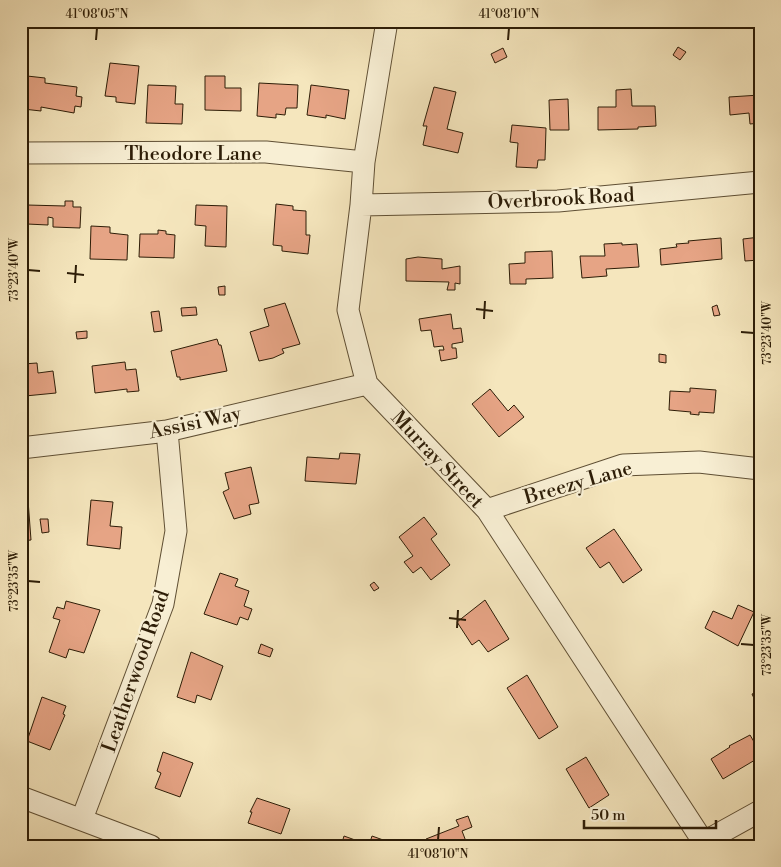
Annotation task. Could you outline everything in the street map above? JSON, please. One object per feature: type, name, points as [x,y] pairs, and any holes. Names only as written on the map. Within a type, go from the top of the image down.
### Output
[{"type":"street","name":"Murray Street","points":[[387,21],[364,162],[361,205],[348,310],[367,384],[486,510],[705,844]]},
{"type":"street","name":"Theodore Lane","points":[[21,153],[266,152],[364,162]]},
{"type":"street","name":"Overbrook Road","points":[[361,205],[558,201],[760,182]]},
{"type":"street","name":"Assisi Way","points":[[21,448],[167,431],[367,384]]},
{"type":"street","name":"Leatherwood Road","points":[[82,819],[163,604],[176,531],[167,431]]},
{"type":"street","name":"Breezy Lane","points":[[486,510],[623,465],[699,462],[760,469]]},
{"type":"street","points":[[21,797],[152,846]]},
{"type":"street","points":[[705,844],[760,811]]},
{"type":"building","points":[[678,47],[686,52],[680,60],[673,55]]},
{"type":"building","points":[[503,48],[507,57],[495,63],[491,54]]},
{"type":"building","points":[[110,63],[139,66],[135,104],[116,102],[116,97],[105,96]]},
{"type":"building","points":[[27,76],[45,78],[45,83],[77,87],[76,96],[82,97],[81,107],[75,106],[74,113],[41,107],[41,111],[23,109]]},
{"type":"building","points":[[205,76],[225,76],[225,88],[241,88],[241,111],[205,110]]},
{"type":"building","points":[[259,83],[298,85],[297,108],[286,108],[285,115],[276,114],[276,118],[257,116]]},
{"type":"building","points":[[148,85],[176,86],[175,104],[183,104],[182,124],[146,123]]},
{"type":"building","points":[[311,85],[349,90],[345,119],[326,115],[326,118],[307,115]]},
{"type":"building","points":[[434,87],[456,92],[447,129],[463,133],[458,153],[423,145],[427,126],[423,126]]},
{"type":"building","points":[[631,89],[632,106],[655,106],[656,126],[638,127],[638,129],[598,130],[598,107],[616,107],[616,90]]},
{"type":"building","points":[[760,95],[760,123],[750,124],[749,113],[730,115],[729,97]]},
{"type":"building","points":[[568,99],[569,130],[550,130],[549,100]]},
{"type":"building","points":[[512,125],[546,128],[545,160],[538,160],[537,168],[516,167],[518,143],[510,142]]},
{"type":"building","points":[[65,201],[73,201],[73,207],[81,207],[80,228],[53,227],[53,218],[48,217],[48,225],[27,224],[27,205],[65,206]]},
{"type":"building","points":[[276,204],[293,206],[293,210],[306,211],[306,235],[310,235],[308,254],[282,251],[282,246],[273,245]]},
{"type":"building","points":[[196,205],[227,206],[226,247],[205,246],[206,226],[195,225]]},
{"type":"building","points":[[91,226],[110,227],[110,233],[128,235],[127,260],[90,259]]},
{"type":"building","points":[[158,230],[166,231],[166,234],[175,235],[174,258],[139,257],[140,234],[158,234]]},
{"type":"building","points":[[760,237],[760,260],[745,261],[743,239]]},
{"type":"building","points":[[721,238],[722,259],[661,265],[660,249],[677,247],[676,244],[689,243],[688,241]]},
{"type":"building","points":[[622,243],[622,245],[637,244],[639,267],[606,269],[607,276],[582,278],[580,256],[605,256],[604,244]]},
{"type":"building","points":[[552,251],[553,278],[526,279],[526,284],[510,284],[509,264],[525,263],[525,252]]},
{"type":"building","points":[[418,257],[442,259],[442,269],[460,266],[460,284],[455,283],[455,290],[447,290],[449,282],[406,281],[406,259]]},
{"type":"building","points":[[225,286],[225,295],[219,295],[218,287]]},
{"type":"building","points":[[285,303],[300,344],[282,349],[284,353],[273,358],[259,361],[250,332],[269,326],[264,309]]},
{"type":"building","points":[[717,305],[720,315],[714,316],[712,307]]},
{"type":"building","points":[[196,307],[197,315],[182,316],[181,308]]},
{"type":"building","points":[[159,311],[162,331],[154,332],[151,312]]},
{"type":"building","points":[[451,314],[453,329],[461,328],[463,342],[452,344],[452,348],[456,348],[457,358],[441,361],[439,350],[444,350],[443,346],[434,347],[431,330],[421,331],[419,319]]},
{"type":"building","points":[[87,331],[87,338],[77,339],[76,332]]},
{"type":"building","points":[[217,339],[219,345],[221,345],[227,371],[180,380],[180,377],[177,377],[171,351]]},
{"type":"building","points":[[659,354],[666,355],[666,363],[659,362]]},
{"type":"building","points":[[125,362],[126,370],[136,369],[139,391],[127,392],[127,389],[95,393],[92,366]]},
{"type":"building","points":[[37,363],[38,373],[53,371],[56,393],[25,396],[26,404],[21,404],[23,364]]},
{"type":"building","points":[[690,388],[716,390],[714,413],[699,412],[699,415],[690,414],[691,412],[669,410],[670,391],[690,392]]},
{"type":"building","points":[[490,389],[508,411],[514,405],[524,417],[499,437],[472,404]]},
{"type":"building","points":[[340,453],[360,454],[356,484],[305,481],[307,457],[339,459]]},
{"type":"building","points":[[251,467],[259,503],[249,505],[251,514],[234,519],[223,492],[229,489],[225,473]]},
{"type":"building","points":[[21,500],[28,500],[31,540],[21,541]]},
{"type":"building","points":[[91,500],[113,502],[110,526],[122,527],[120,549],[87,545]]},
{"type":"building","points":[[424,517],[437,534],[431,539],[450,565],[431,580],[421,567],[413,573],[404,562],[413,556],[399,537]]},
{"type":"building","points":[[40,519],[48,519],[49,532],[42,533]]},
{"type":"building","points":[[614,529],[642,570],[623,583],[609,562],[600,568],[586,548]]},
{"type":"building","points":[[220,573],[238,579],[235,586],[249,591],[244,606],[252,609],[248,620],[240,617],[237,625],[204,614]]},
{"type":"building","points":[[374,582],[379,588],[374,591],[370,585]]},
{"type":"building","points":[[485,600],[509,639],[488,652],[479,640],[472,645],[457,622]]},
{"type":"building","points":[[66,601],[100,610],[84,653],[69,649],[66,658],[49,652],[60,620],[53,618],[57,607],[64,609]]},
{"type":"building","points":[[738,605],[754,612],[738,646],[705,628],[713,611],[732,619]]},
{"type":"building","points":[[261,644],[273,649],[270,657],[258,653]]},
{"type":"building","points":[[191,652],[223,666],[211,700],[197,695],[195,703],[177,697]]},
{"type":"building","points":[[527,675],[558,727],[539,739],[507,688]]},
{"type":"building","points":[[760,691],[760,711],[752,694]]},
{"type":"building","points":[[42,697],[66,706],[63,714],[65,715],[50,750],[27,741]]},
{"type":"building","points":[[750,735],[760,752],[760,757],[723,779],[711,759],[729,746]]},
{"type":"building","points":[[163,752],[193,763],[180,797],[155,788],[161,773],[157,771]]},
{"type":"building","points":[[586,757],[609,795],[589,808],[566,769]]},
{"type":"building","points":[[257,798],[290,809],[281,834],[248,823],[252,812],[250,812]]},
{"type":"building","points":[[468,816],[472,827],[462,831],[467,844],[429,846],[426,839],[459,826],[456,820]]},
{"type":"building","points":[[344,836],[369,845],[372,836],[386,841],[384,846],[341,846]]}]
